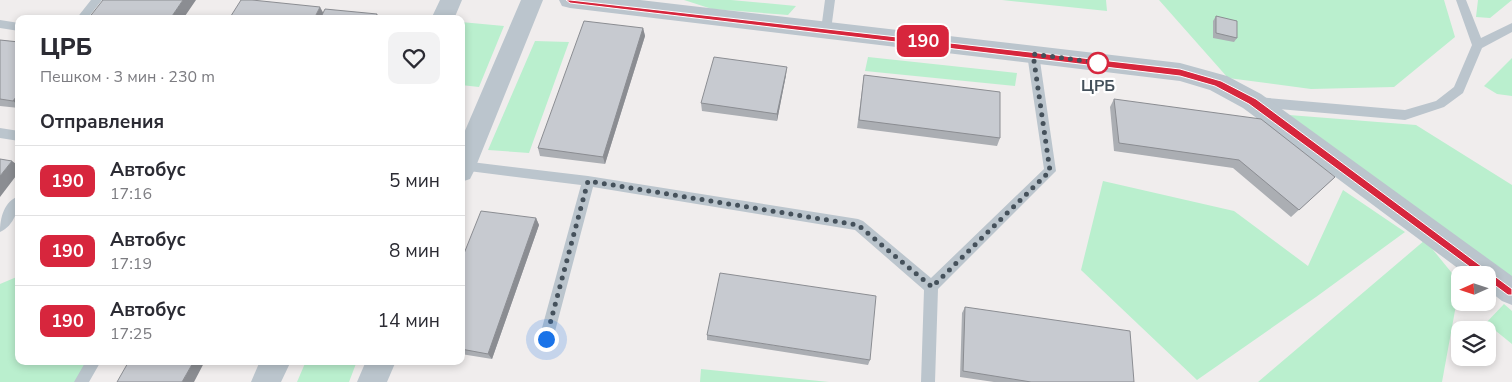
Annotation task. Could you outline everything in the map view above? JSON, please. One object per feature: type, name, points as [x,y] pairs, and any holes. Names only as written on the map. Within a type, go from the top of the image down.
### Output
[{"type":"street","points":[[444,15],[451,0]]},
{"type":"street","points":[[465,162],[532,0]]},
{"type":"street","points":[[570,0],[1180,72],[1218,83],[1252,101],[1512,292]]},
{"type":"street","points":[[266,382],[274,365]]},
{"type":"street","points":[[372,382],[379,365]]},
{"type":"lane","points":[[84,15],[97,0]]},
{"type":"lane","points":[[826,30],[830,0]]},
{"type":"lane","points":[[1461,0],[1478,45]]},
{"type":"lane","points":[[0,24],[15,26]]},
{"type":"lane","points":[[1252,101],[1405,115],[1440,104],[1459,90],[1478,45],[1512,27]]},
{"type":"lane","points":[[928,382],[932,287],[1050,171],[1033,54]]},
{"type":"lane","points":[[0,133],[15,135]]},
{"type":"lane","points":[[465,169],[588,181],[858,225],[932,287]]},
{"type":"lane","points":[[546,339],[588,181]]},
{"type":"lane","points":[[0,226],[15,206]]},
{"type":"lane","points":[[81,382],[92,365]]},
{"type":"green space","points":[[684,0],[731,0],[796,6],[788,15],[712,9]]},
{"type":"green space","points":[[1002,0],[1106,0],[1107,11]]},
{"type":"green space","points":[[1159,0],[1444,0],[1455,37],[1394,87],[1311,89],[1228,78]]},
{"type":"green space","points":[[1478,0],[1512,0],[1490,18],[1476,17]]},
{"type":"green space","points":[[465,22],[504,26],[479,87],[465,85]]},
{"type":"green space","points":[[535,41],[569,42],[529,153],[488,150]]},
{"type":"green space","points":[[868,57],[1017,73],[1015,86],[865,71]]},
{"type":"green space","points":[[1512,58],[1512,96],[1497,94],[1484,86]]},
{"type":"green space","points":[[1289,115],[1416,125],[1512,185],[1512,279]]},
{"type":"green space","points":[[1103,181],[1234,211],[1308,266],[1343,190],[1405,232],[1197,380],[1081,270]]},
{"type":"green space","points":[[1425,240],[1451,272],[1451,311],[1455,311],[1453,321],[1451,321],[1451,332],[1442,382],[1258,382]]},
{"type":"green space","points":[[15,278],[15,365],[85,365],[76,382],[0,382],[0,284]]},
{"type":"green space","points":[[1504,304],[1512,311],[1512,344],[1496,331],[1496,321],[1488,321]]},
{"type":"green space","points":[[304,365],[355,365],[349,382],[297,382]]},
{"type":"green space","points":[[701,369],[829,382],[700,382]]},
{"type":"building","points":[[103,0],[183,0],[173,15],[91,15]]},
{"type":"building","points":[[241,0],[320,7],[316,15],[232,15]]},
{"type":"building","points":[[325,9],[377,14],[377,15],[322,15]]},
{"type":"building","points":[[1216,16],[1237,21],[1237,38],[1216,33]]},
{"type":"building","points":[[584,21],[643,28],[603,157],[538,148]]},
{"type":"building","points":[[0,40],[15,42],[15,98],[13,101],[0,99]]},
{"type":"building","points":[[714,57],[787,67],[777,114],[701,103]]},
{"type":"building","points":[[864,75],[1000,92],[1000,138],[859,120]]},
{"type":"building","points":[[1114,99],[1261,119],[1335,177],[1299,210],[1239,160],[1119,143]]},
{"type":"building","points":[[0,159],[12,161],[0,176]]},
{"type":"building","points":[[481,211],[536,218],[488,354],[465,350],[465,251]]},
{"type":"building","points":[[720,273],[876,296],[870,360],[707,335]]},
{"type":"building","points":[[965,307],[1130,331],[1134,382],[1031,382],[963,371]]},
{"type":"building","points":[[127,365],[192,365],[182,382],[117,382]]},
{"type":"bus line","name":"190","points":[[570,0],[1180,72],[1218,83],[1252,101],[1298,133],[1512,292]]},
{"type":"place","name":"ЦРБ","points":[[1098,63]]},
{"type":"route","points":[[546,339],[588,181],[858,225],[932,287],[1050,171],[1033,54],[1101,63],[1098,63]]}]
